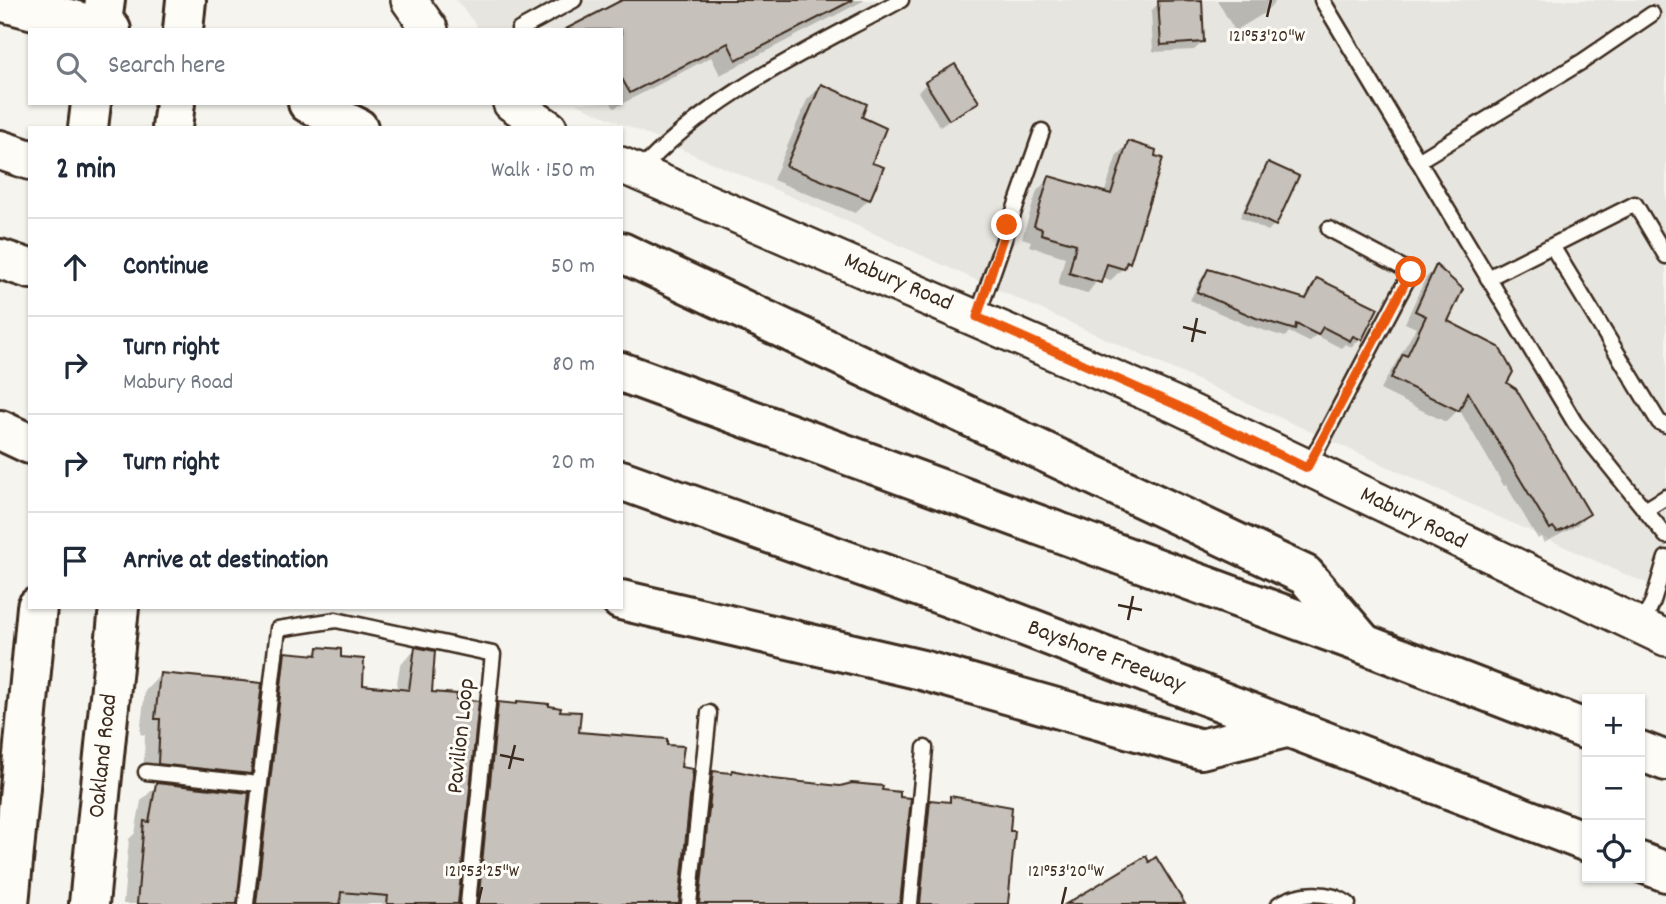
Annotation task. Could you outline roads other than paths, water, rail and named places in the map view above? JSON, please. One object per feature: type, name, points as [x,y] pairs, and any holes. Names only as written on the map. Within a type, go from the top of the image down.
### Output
[{"type":"main road","points":[[183,28],[186,0]]},
{"type":"main road","points":[[0,1],[104,22]]},
{"type":"main road","points":[[88,126],[91,105]]},
{"type":"main road","points":[[172,126],[174,105]]},
{"type":"main road","points":[[312,105],[354,126]]},
{"type":"main road","points":[[0,150],[28,159]]},
{"type":"main road","points":[[623,253],[1305,575],[1364,644]]},
{"type":"main road","points":[[0,259],[28,269]]},
{"type":"main road","points":[[623,373],[1364,644],[1582,728]]},
{"type":"main road","points":[[0,430],[28,443]]},
{"type":"main road","name":"Bayshore Freeway","points":[[623,481],[962,602],[1582,840]]},
{"type":"main road","points":[[623,600],[922,670],[1201,749],[1290,727]]},
{"type":"main road","points":[[9,904],[7,844],[37,609]]},
{"type":"main road","name":"Oakland Road","points":[[89,904],[119,609]]},
{"type":"main road","points":[[1645,753],[1666,761]]},
{"type":"main road","points":[[1645,864],[1666,872]]},
{"type":"street","points":[[410,0],[429,28]]},
{"type":"street","points":[[514,105],[546,126]]},
{"type":"street","name":"Mabury Road","points":[[630,169],[1176,405],[1653,633]]},
{"type":"lane","points":[[523,28],[574,0]]},
{"type":"lane","points":[[630,169],[661,148],[726,95],[901,0]]},
{"type":"lane","points":[[1322,0],[1575,423],[1666,536]]},
{"type":"lane","points":[[1418,161],[1583,61],[1652,14]]},
{"type":"lane","points":[[977,317],[1042,131]]},
{"type":"lane","points":[[1488,278],[1635,204],[1666,256]]},
{"type":"lane","points":[[1307,468],[1411,272],[1329,229]]},
{"type":"lane","points":[[1552,246],[1659,422],[1666,425]]},
{"type":"lane","points":[[1645,510],[1666,497]]},
{"type":"lane","points":[[1653,633],[1653,601],[1666,558]]},
{"type":"lane","name":"Pavilion Loop","points":[[246,904],[278,629],[336,620],[493,654],[468,904]]},
{"type":"lane","points":[[689,904],[709,713]]},
{"type":"lane","points":[[909,904],[925,748]]},
{"type":"lane","points":[[146,772],[259,784]]},
{"type":"lane","points":[[1279,904],[1295,894],[1338,897],[1348,904]]}]
